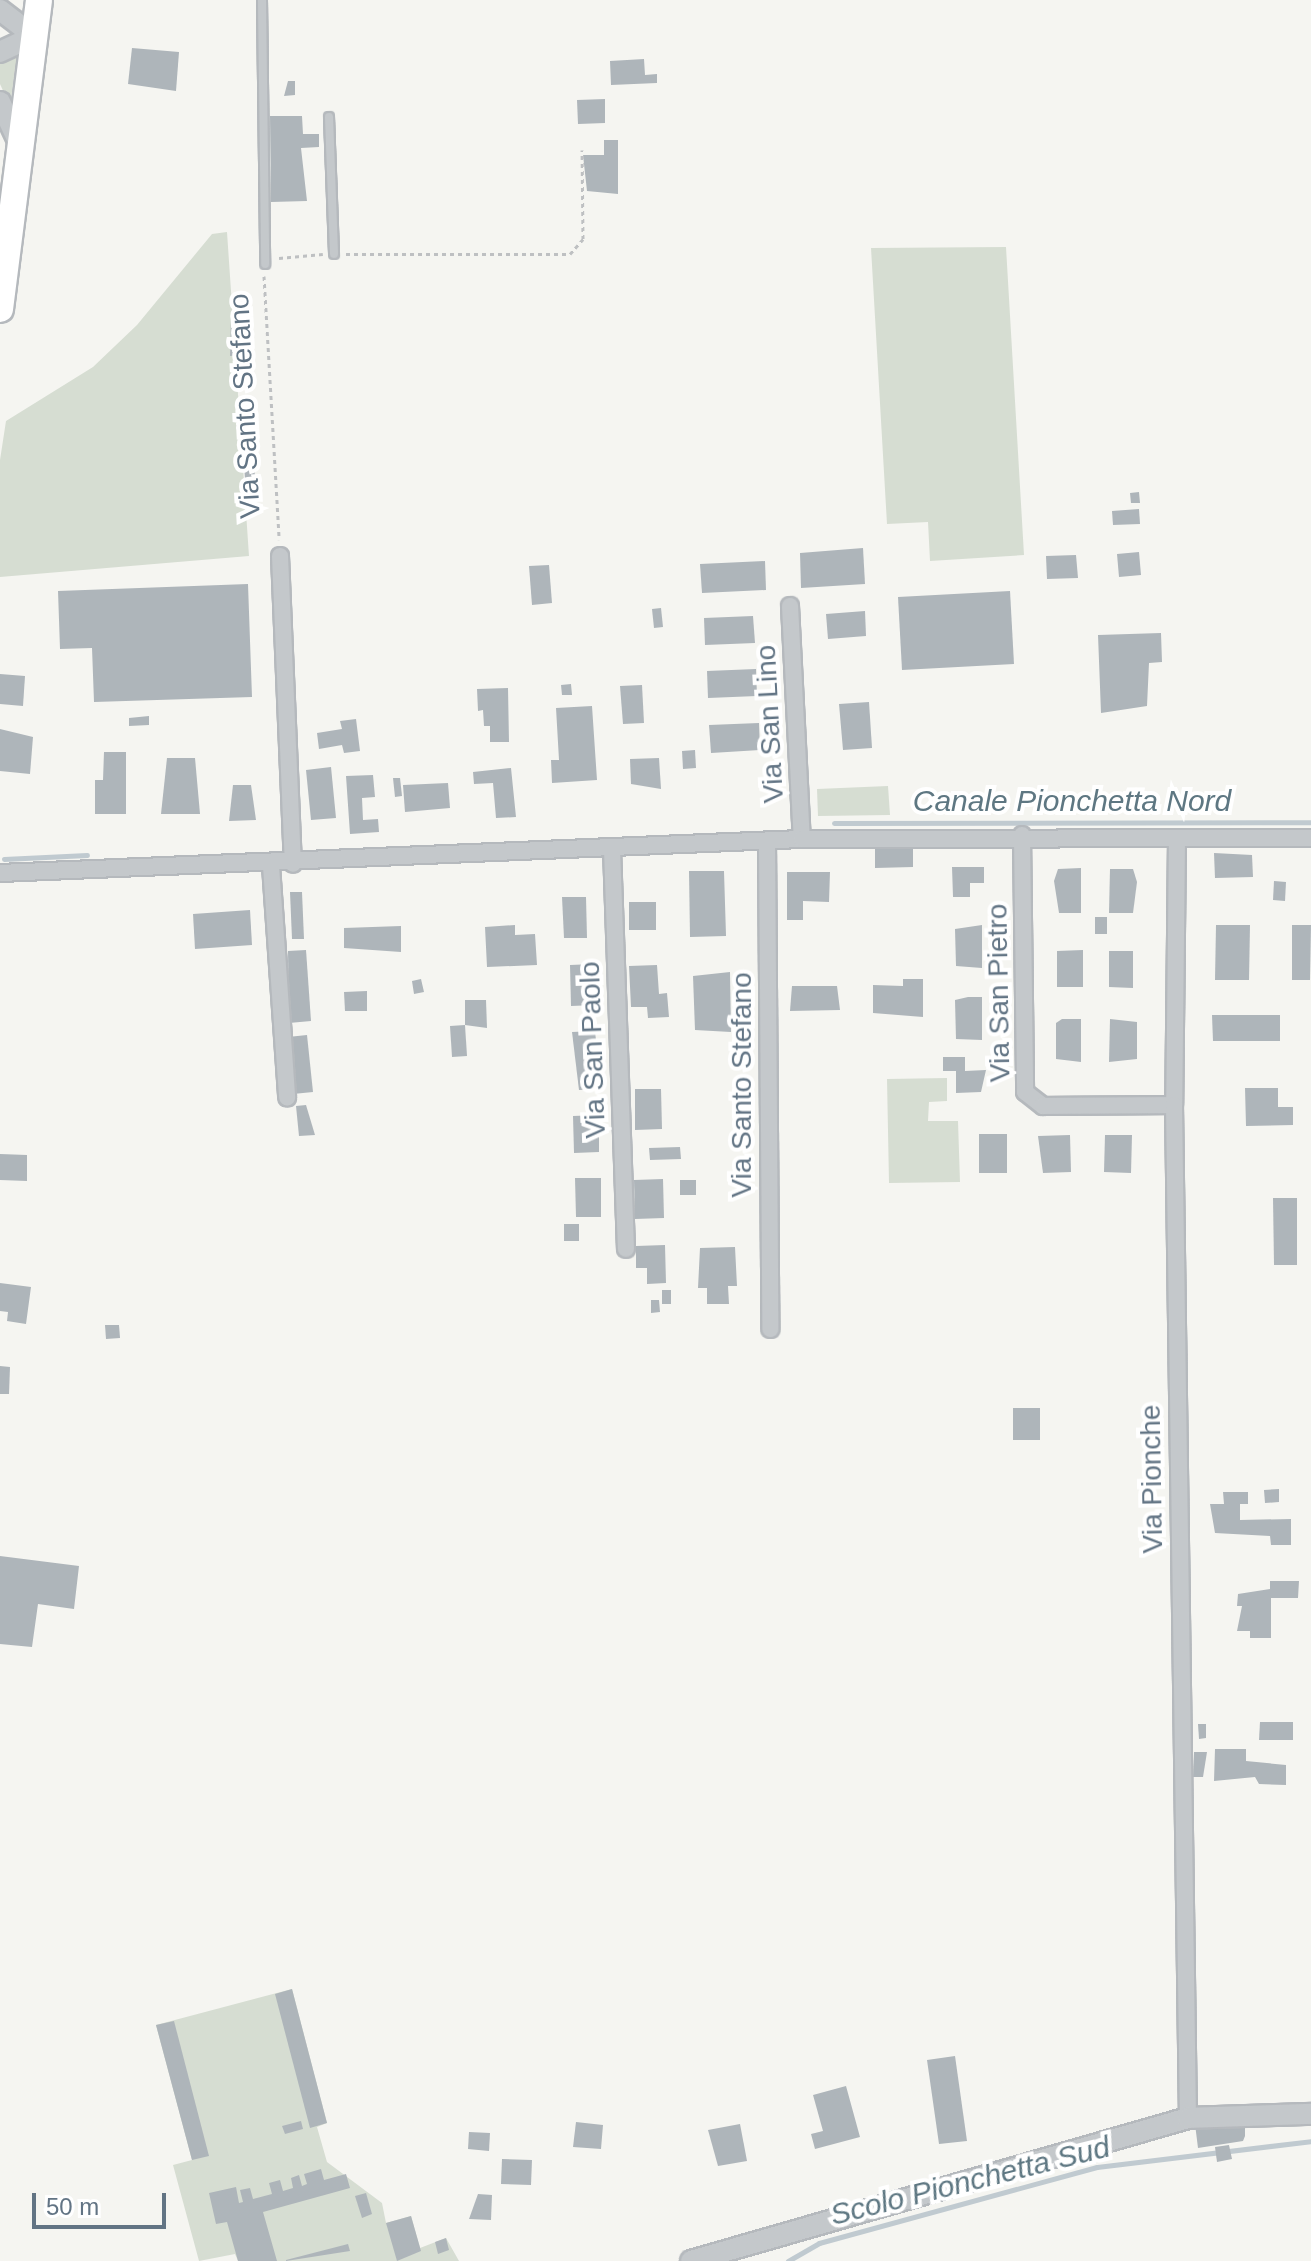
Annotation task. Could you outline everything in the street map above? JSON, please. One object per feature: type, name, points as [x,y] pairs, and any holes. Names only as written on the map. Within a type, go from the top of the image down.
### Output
[{"type":"main road","points":[[0,309],[39,0]]},
{"type":"street","points":[[0,10],[34,36],[0,52]]},
{"type":"street","points":[[0,102],[21,147]]},
{"type":"street","name":"Via Santo Stefano","points":[[280,556],[293,864]]},
{"type":"street","name":"Via San Lino","points":[[790,606],[802,839]]},
{"type":"street","points":[[0,873],[271,866],[802,839],[1022,835],[1311,838]]},
{"type":"street","name":"Via San Pietro","points":[[1022,835],[1025,1092],[1043,1106],[1174,1105]]},
{"type":"street","name":"Via Pionche","points":[[1177,839],[1174,1105],[1188,2118]]},
{"type":"street","name":"Via Santo Stefano","points":[[767,841],[770,1329]]},
{"type":"street","name":"Via San Paolo","points":[[612,849],[626,1249]]},
{"type":"street","points":[[271,866],[287,1097]]},
{"type":"street","points":[[691,2261],[1188,2118],[1311,2114]]},
{"type":"lane","points":[[262,0],[265,264]]},
{"type":"lane","points":[[329,117],[334,254]]},
{"type":"path","name":"Via Santo Stefano","points":[[280,556],[262,295],[265,264],[286,254],[570,254],[583,239],[582,150]]},
{"type":"shaded area","points":[[17,56],[10,106],[0,84],[0,62]]},
{"type":"shaded area","points":[[227,232],[249,556],[0,577],[0,460],[6,421],[93,367],[137,325],[212,234]]},
{"type":"shaded area","points":[[1006,247],[1024,555],[930,561],[928,522],[887,524],[871,248]]},
{"type":"shaded area","points":[[888,786],[890,815],[818,816],[817,789]]},
{"type":"shaded area","points":[[947,1078],[947,1101],[929,1102],[928,1121],[958,1121],[960,1182],[889,1183],[887,1079]]},
{"type":"shaded area","points":[[292,1989],[327,2123],[317,2127],[327,2162],[382,2203],[386,2223],[411,2216],[420,2248],[446,2238],[459,2261],[238,2261],[235,2254],[199,2261],[173,2165],[192,2160],[156,2025]]},
{"type":"building","points":[[132,48],[179,52],[176,91],[128,84]]},
{"type":"building","points":[[644,59],[645,75],[657,74],[657,83],[611,85],[610,61]]},
{"type":"building","points":[[288,81],[295,81],[295,95],[284,96]]},
{"type":"building","points":[[605,99],[605,123],[578,124],[577,100]]},
{"type":"building","points":[[270,116],[302,116],[303,134],[319,134],[319,147],[301,148],[307,201],[271,202]]},
{"type":"building","points":[[604,140],[618,140],[618,194],[587,191],[583,155],[604,155]]},
{"type":"building","points":[[244,317],[248,354],[230,356],[231,318]]},
{"type":"building","points":[[243,453],[253,453],[255,477],[245,478]]},
{"type":"building","points":[[1139,492],[1140,503],[1131,503],[1130,493]]},
{"type":"building","points":[[1139,509],[1140,524],[1113,525],[1112,511]]},
{"type":"building","points":[[863,548],[865,584],[801,588],[800,553]]},
{"type":"building","points":[[1139,552],[1141,575],[1119,577],[1117,554]]},
{"type":"building","points":[[1076,555],[1078,578],[1047,579],[1046,556]]},
{"type":"building","points":[[765,561],[766,590],[702,593],[700,564]]},
{"type":"building","points":[[549,565],[552,603],[532,605],[529,566]]},
{"type":"building","points":[[248,584],[252,697],[94,702],[92,648],[60,649],[58,591]]},
{"type":"building","points":[[1010,591],[1014,664],[902,670],[898,597]]},
{"type":"building","points":[[661,608],[663,627],[654,628],[652,609]]},
{"type":"building","points":[[865,611],[866,636],[828,639],[826,614]]},
{"type":"building","points":[[753,616],[755,643],[705,645],[704,618]]},
{"type":"building","points":[[1161,633],[1162,662],[1149,663],[1147,706],[1101,713],[1098,635]]},
{"type":"building","points":[[756,669],[757,696],[708,698],[707,671]]},
{"type":"building","points":[[0,674],[25,676],[23,706],[0,704]]},
{"type":"building","points":[[571,684],[572,695],[562,695],[561,685]]},
{"type":"building","points":[[642,685],[644,723],[623,724],[620,686]]},
{"type":"building","points":[[508,688],[509,742],[490,742],[490,726],[484,726],[483,710],[478,711],[477,689]]},
{"type":"building","points":[[869,702],[872,748],[843,750],[839,704]]},
{"type":"building","points":[[592,706],[597,780],[552,783],[551,760],[559,760],[556,708]]},
{"type":"building","points":[[149,716],[149,725],[129,726],[129,718]]},
{"type":"building","points":[[356,719],[360,751],[344,753],[342,745],[319,749],[317,733],[342,729],[340,721]]},
{"type":"building","points":[[759,723],[760,750],[711,753],[709,725]]},
{"type":"building","points":[[0,729],[33,737],[30,774],[0,771]]},
{"type":"building","points":[[695,750],[696,768],[683,769],[682,751]]},
{"type":"building","points":[[104,752],[126,752],[126,814],[95,814],[95,780],[103,780]]},
{"type":"building","points":[[167,758],[195,758],[200,814],[161,814]]},
{"type":"building","points":[[659,758],[661,789],[631,784],[630,759]]},
{"type":"building","points":[[331,767],[336,818],[311,820],[306,770]]},
{"type":"building","points":[[511,768],[516,817],[496,818],[493,783],[474,784],[473,772]]},
{"type":"building","points":[[373,775],[375,797],[362,798],[363,820],[378,819],[379,832],[350,834],[346,776]]},
{"type":"building","points":[[393,778],[400,778],[402,796],[395,797]]},
{"type":"building","points":[[448,783],[450,808],[405,812],[403,785]]},
{"type":"building","points":[[233,785],[251,785],[256,820],[229,821]]},
{"type":"building","points":[[913,845],[913,867],[875,868],[875,846]]},
{"type":"building","points":[[1214,853],[1252,855],[1253,877],[1215,878]]},
{"type":"building","points":[[952,867],[984,867],[984,883],[970,883],[970,897],[953,897]]},
{"type":"building","points":[[1081,868],[1081,913],[1059,913],[1054,881],[1058,869]]},
{"type":"building","points":[[1110,869],[1133,869],[1137,882],[1133,913],[1109,913]]},
{"type":"building","points":[[689,871],[724,871],[726,936],[690,937]]},
{"type":"building","points":[[787,872],[830,872],[829,902],[803,901],[803,920],[787,920]]},
{"type":"building","points":[[1274,881],[1286,882],[1285,901],[1273,900]]},
{"type":"building","points":[[290,892],[302,892],[304,939],[292,939]]},
{"type":"building","points":[[562,897],[586,897],[587,938],[564,938]]},
{"type":"building","points":[[629,902],[656,902],[656,930],[629,930]]},
{"type":"building","points":[[250,910],[252,945],[195,949],[193,914]]},
{"type":"building","points":[[1095,917],[1107,917],[1107,934],[1095,934]]},
{"type":"building","points":[[515,925],[515,935],[535,934],[537,965],[487,967],[485,927]]},
{"type":"building","points":[[982,925],[982,968],[956,966],[955,929]]},
{"type":"building","points":[[1216,925],[1250,925],[1249,980],[1215,980]]},
{"type":"building","points":[[1292,925],[1311,925],[1310,980],[1292,980]]},
{"type":"building","points":[[401,926],[401,952],[344,948],[344,928]]},
{"type":"building","points":[[306,950],[311,1021],[289,1023],[288,951]]},
{"type":"building","points":[[1083,950],[1083,987],[1057,987],[1057,951]]},
{"type":"building","points":[[1109,951],[1133,951],[1133,988],[1109,987]]},
{"type":"building","points":[[594,964],[595,1005],[571,1006],[570,965]]},
{"type":"building","points":[[657,965],[659,994],[667,993],[669,1017],[648,1018],[647,1007],[631,1007],[629,966]]},
{"type":"building","points":[[730,972],[731,1032],[695,1030],[693,976]]},
{"type":"building","points":[[421,979],[424,992],[414,994],[412,981]]},
{"type":"building","points":[[903,979],[923,979],[923,1017],[873,1013],[873,985],[903,986]]},
{"type":"building","points":[[792,986],[837,986],[840,1010],[790,1011]]},
{"type":"building","points":[[367,991],[367,1011],[345,1011],[344,992]]},
{"type":"building","points":[[982,997],[982,1040],[956,1039],[955,1000]]},
{"type":"building","points":[[465,1000],[486,1000],[487,1028],[465,1025]]},
{"type":"building","points":[[1212,1015],[1280,1015],[1280,1041],[1213,1041]]},
{"type":"building","points":[[1062,1019],[1081,1019],[1081,1062],[1056,1059],[1056,1023]]},
{"type":"building","points":[[1110,1019],[1137,1022],[1137,1059],[1109,1062]]},
{"type":"building","points":[[465,1025],[467,1056],[452,1057],[450,1026]]},
{"type":"building","points":[[595,1031],[601,1089],[579,1090],[572,1032]]},
{"type":"building","points":[[307,1035],[313,1092],[293,1094],[288,1037]]},
{"type":"building","points":[[943,1057],[965,1057],[965,1071],[986,1070],[981,1092],[956,1093],[956,1071],[943,1071]]},
{"type":"building","points":[[1245,1088],[1278,1088],[1278,1107],[1293,1107],[1293,1125],[1246,1126]]},
{"type":"building","points":[[635,1089],[661,1089],[662,1129],[635,1130]]},
{"type":"building","points":[[306,1105],[315,1135],[299,1136],[296,1106]]},
{"type":"building","points":[[599,1115],[599,1152],[574,1153],[573,1116]]},
{"type":"building","points":[[979,1134],[1007,1134],[1007,1173],[979,1173]]},
{"type":"building","points":[[1070,1135],[1071,1172],[1043,1173],[1038,1136]]},
{"type":"building","points":[[1105,1135],[1132,1135],[1131,1173],[1104,1172]]},
{"type":"building","points":[[680,1147],[681,1159],[650,1160],[649,1148]]},
{"type":"building","points":[[0,1154],[27,1155],[27,1181],[0,1180]]},
{"type":"building","points":[[575,1178],[601,1178],[601,1217],[576,1217]]},
{"type":"building","points":[[663,1179],[664,1218],[635,1219],[634,1180]]},
{"type":"building","points":[[680,1180],[696,1180],[696,1195],[680,1195]]},
{"type":"building","points":[[1273,1198],[1297,1198],[1297,1265],[1274,1265]]},
{"type":"building","points":[[564,1224],[579,1224],[579,1241],[564,1241]]},
{"type":"building","points":[[665,1245],[666,1283],[647,1284],[647,1268],[636,1268],[636,1246]]},
{"type":"building","points":[[735,1247],[737,1286],[728,1286],[729,1304],[707,1304],[707,1288],[698,1288],[700,1248]]},
{"type":"building","points":[[0,1283],[31,1287],[26,1324],[7,1321],[8,1312],[0,1311]]},
{"type":"building","points":[[662,1290],[671,1290],[671,1304],[662,1304]]},
{"type":"building","points":[[651,1300],[659,1300],[660,1312],[651,1313]]},
{"type":"building","points":[[105,1325],[119,1325],[120,1338],[106,1339]]},
{"type":"building","points":[[0,1366],[10,1367],[9,1394],[0,1394]]},
{"type":"building","points":[[1013,1408],[1040,1408],[1040,1440],[1013,1440]]},
{"type":"building","points":[[1279,1489],[1279,1502],[1265,1503],[1264,1490]]},
{"type":"building","points":[[1223,1492],[1248,1492],[1248,1504],[1240,1504],[1240,1520],[1291,1519],[1291,1545],[1271,1545],[1270,1536],[1215,1533],[1210,1504],[1224,1504]]},
{"type":"building","points":[[0,1556],[79,1566],[74,1609],[38,1604],[32,1647],[0,1644]]},
{"type":"building","points":[[1270,1581],[1299,1581],[1298,1598],[1271,1598],[1271,1638],[1250,1638],[1250,1631],[1237,1631],[1242,1606],[1237,1606],[1238,1594],[1270,1589]]},
{"type":"building","points":[[1260,1722],[1293,1722],[1293,1740],[1259,1740]]},
{"type":"building","points":[[1198,1724],[1206,1724],[1206,1738],[1199,1739]]},
{"type":"building","points":[[1215,1749],[1246,1749],[1246,1761],[1286,1765],[1286,1785],[1259,1784],[1255,1777],[1214,1781]]},
{"type":"building","points":[[1194,1752],[1207,1752],[1203,1777],[1193,1777]]},
{"type":"building","points":[[292,1989],[327,2123],[310,2128],[275,1994]]},
{"type":"building","points":[[174,2021],[209,2156],[192,2160],[156,2025]]},
{"type":"building","points":[[955,2056],[967,2141],[939,2144],[927,2060]]},
{"type":"building","points":[[846,2086],[860,2137],[815,2149],[811,2134],[823,2131],[813,2095]]},
{"type":"building","points":[[301,2121],[303,2129],[285,2134],[282,2126]]},
{"type":"building","points":[[576,2122],[603,2125],[601,2149],[573,2147]]},
{"type":"building","points":[[740,2124],[747,2161],[718,2166],[708,2130]]},
{"type":"building","points":[[1195,2124],[1245,2124],[1245,2136],[1243,2141],[1198,2148]]},
{"type":"building","points":[[469,2132],[490,2133],[489,2151],[468,2149]]},
{"type":"building","points":[[1229,2145],[1232,2159],[1217,2162],[1215,2147]]},
{"type":"building","points":[[502,2159],[532,2160],[531,2185],[501,2184]]},
{"type":"building","points":[[321,2169],[324,2180],[346,2174],[350,2188],[263,2212],[277,2261],[238,2261],[227,2222],[216,2224],[209,2193],[236,2187],[239,2203],[243,2202],[240,2190],[250,2188],[253,2199],[272,2194],[269,2183],[280,2180],[283,2191],[293,2188],[291,2178],[299,2175],[302,2186],[307,2184],[304,2174]]},
{"type":"building","points":[[366,2193],[372,2214],[362,2218],[355,2196]]},
{"type":"building","points":[[478,2194],[492,2195],[491,2220],[469,2219]]},
{"type":"building","points":[[411,2216],[421,2251],[397,2261],[386,2223]]},
{"type":"building","points":[[446,2238],[449,2250],[438,2254],[435,2242]]},
{"type":"building","points":[[348,2244],[350,2251],[286,2261],[286,2260]]},
{"type":"waterway","name":"Canale Pionchetta Nord","points":[[834,823],[1311,822]]},
{"type":"waterway","name":"Canale Pionchetta Nord","points":[[4,859],[87,855]]},
{"type":"waterway","name":"Scolo Pionchetta Sud","points":[[788,2261],[819,2243],[1097,2167],[1311,2141]]}]
